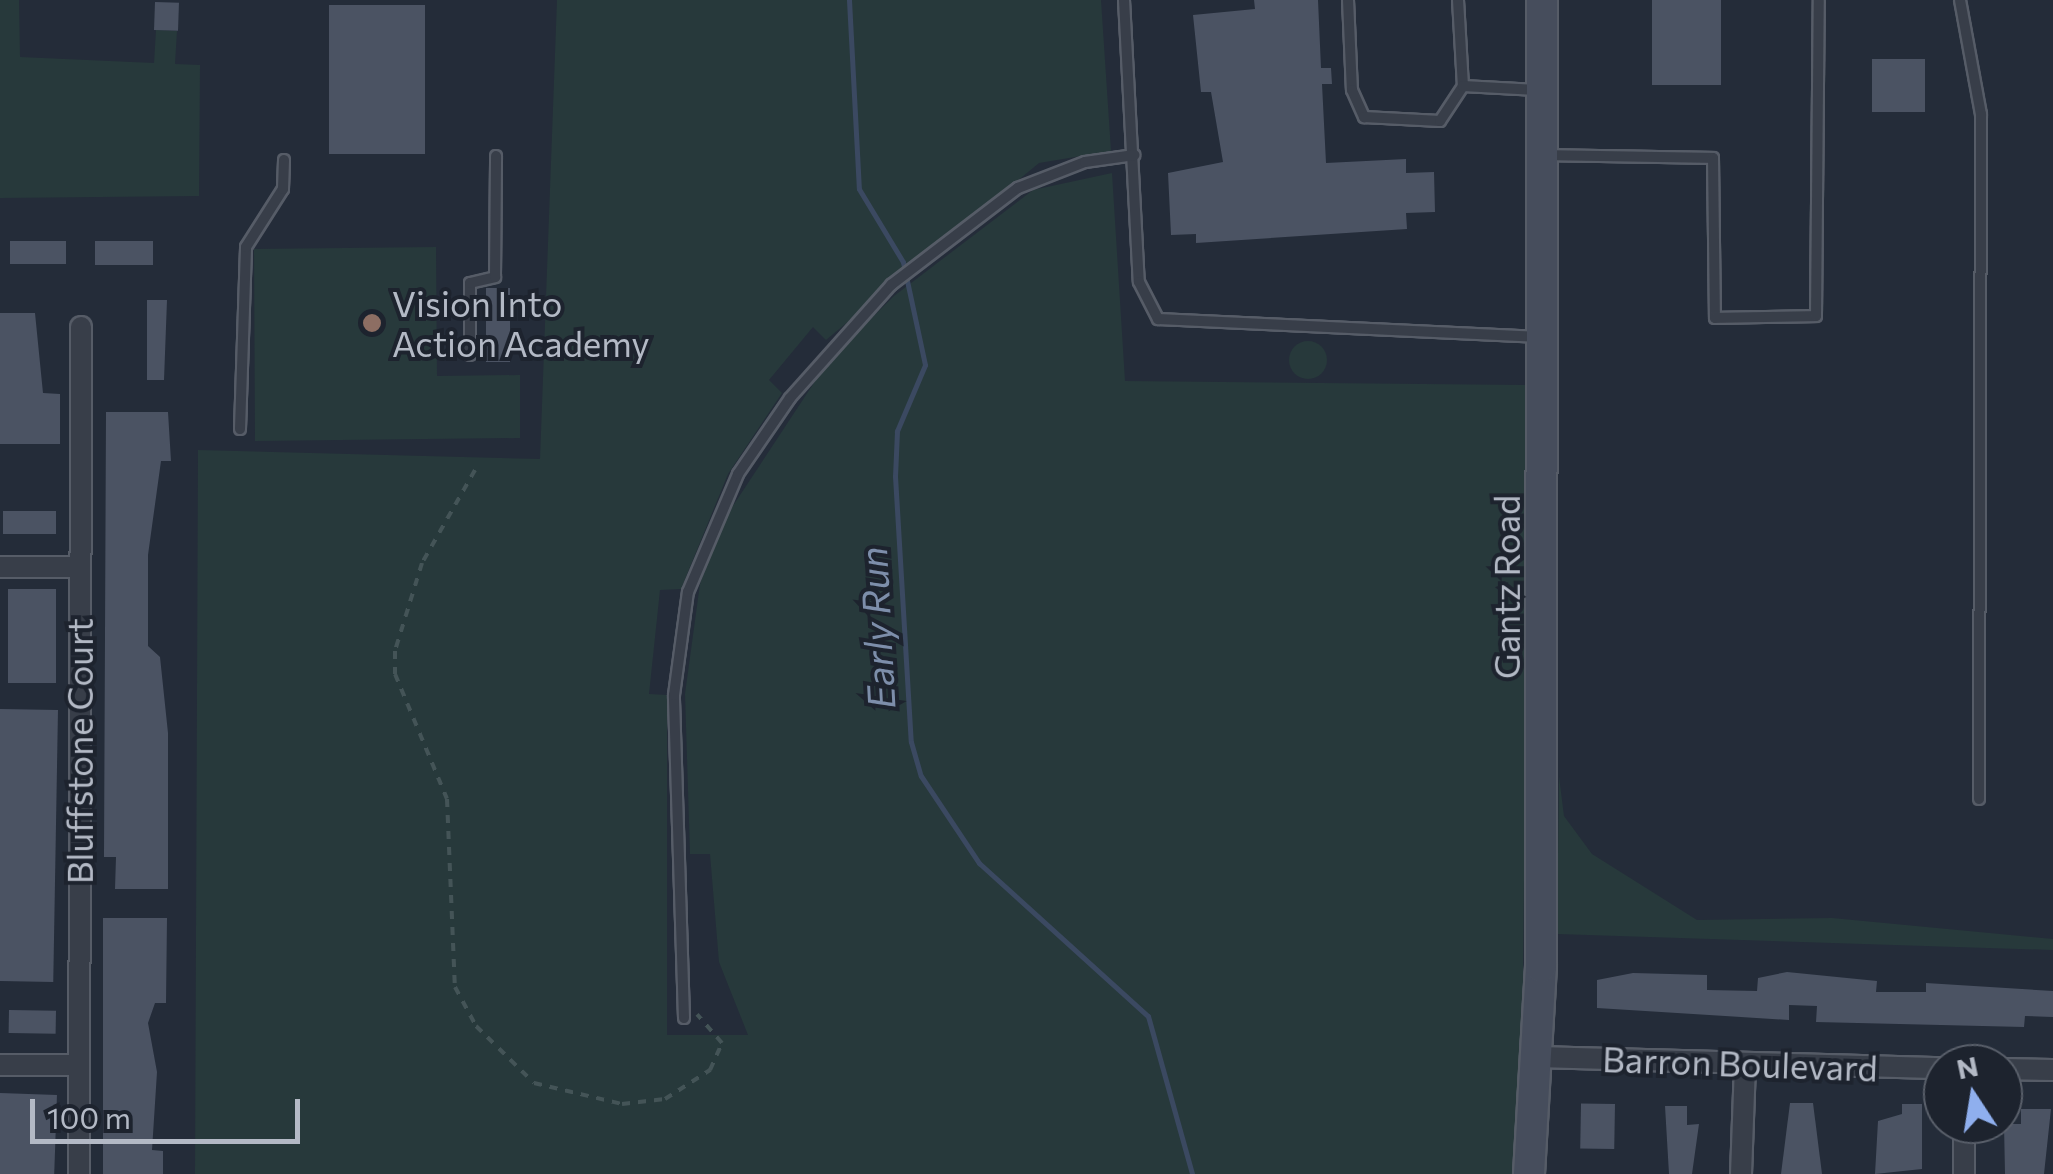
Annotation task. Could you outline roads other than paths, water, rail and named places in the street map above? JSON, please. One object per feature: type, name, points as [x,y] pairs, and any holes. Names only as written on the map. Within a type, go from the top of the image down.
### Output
[{"type":"main road","name":"Gantz Road","points":[[1529,1174],[1538,1057],[1542,0]]},
{"type":"street","name":"Bluffstone Court","points":[[79,1174],[81,328]]},
{"type":"street","points":[[0,567],[80,567]]},
{"type":"street","name":"Barron Boulevard","points":[[1538,1057],[1923,1068]]},
{"type":"street","points":[[1741,1174],[1744,1064]]},
{"type":"street","points":[[0,1065],[79,1065]]},
{"type":"street","points":[[2023,1069],[2053,1070]]},
{"type":"street","points":[[1964,1144],[1964,1174]]},
{"type":"lane","points":[[1124,0],[1139,282],[1158,319],[1542,337]]},
{"type":"lane","points":[[1348,0],[1352,90],[1364,117],[1440,121],[1463,86],[1458,0]]},
{"type":"lane","points":[[1541,155],[1713,158],[1716,318],[1816,316],[1819,0]]},
{"type":"lane","points":[[1960,0],[1982,114],[1979,798]]},
{"type":"lane","points":[[1463,86],[1542,90]]},
{"type":"lane","points":[[684,1018],[674,695],[688,592],[738,474],[790,398],[891,285],[1018,188],[1085,162],[1135,155]]},
{"type":"lane","points":[[470,355],[470,283],[495,278],[496,156]]},
{"type":"lane","points":[[240,429],[246,246],[283,189],[284,160]]},
{"type":"waterway","name":"Early Run","points":[[849,0],[859,189],[903,262],[925,365],[897,431],[895,476],[911,742],[921,776],[979,863],[1148,1016],[1192,1174]]},
{"type":"place","name":"Vision Into Action Academy","points":[[372,323]]}]
